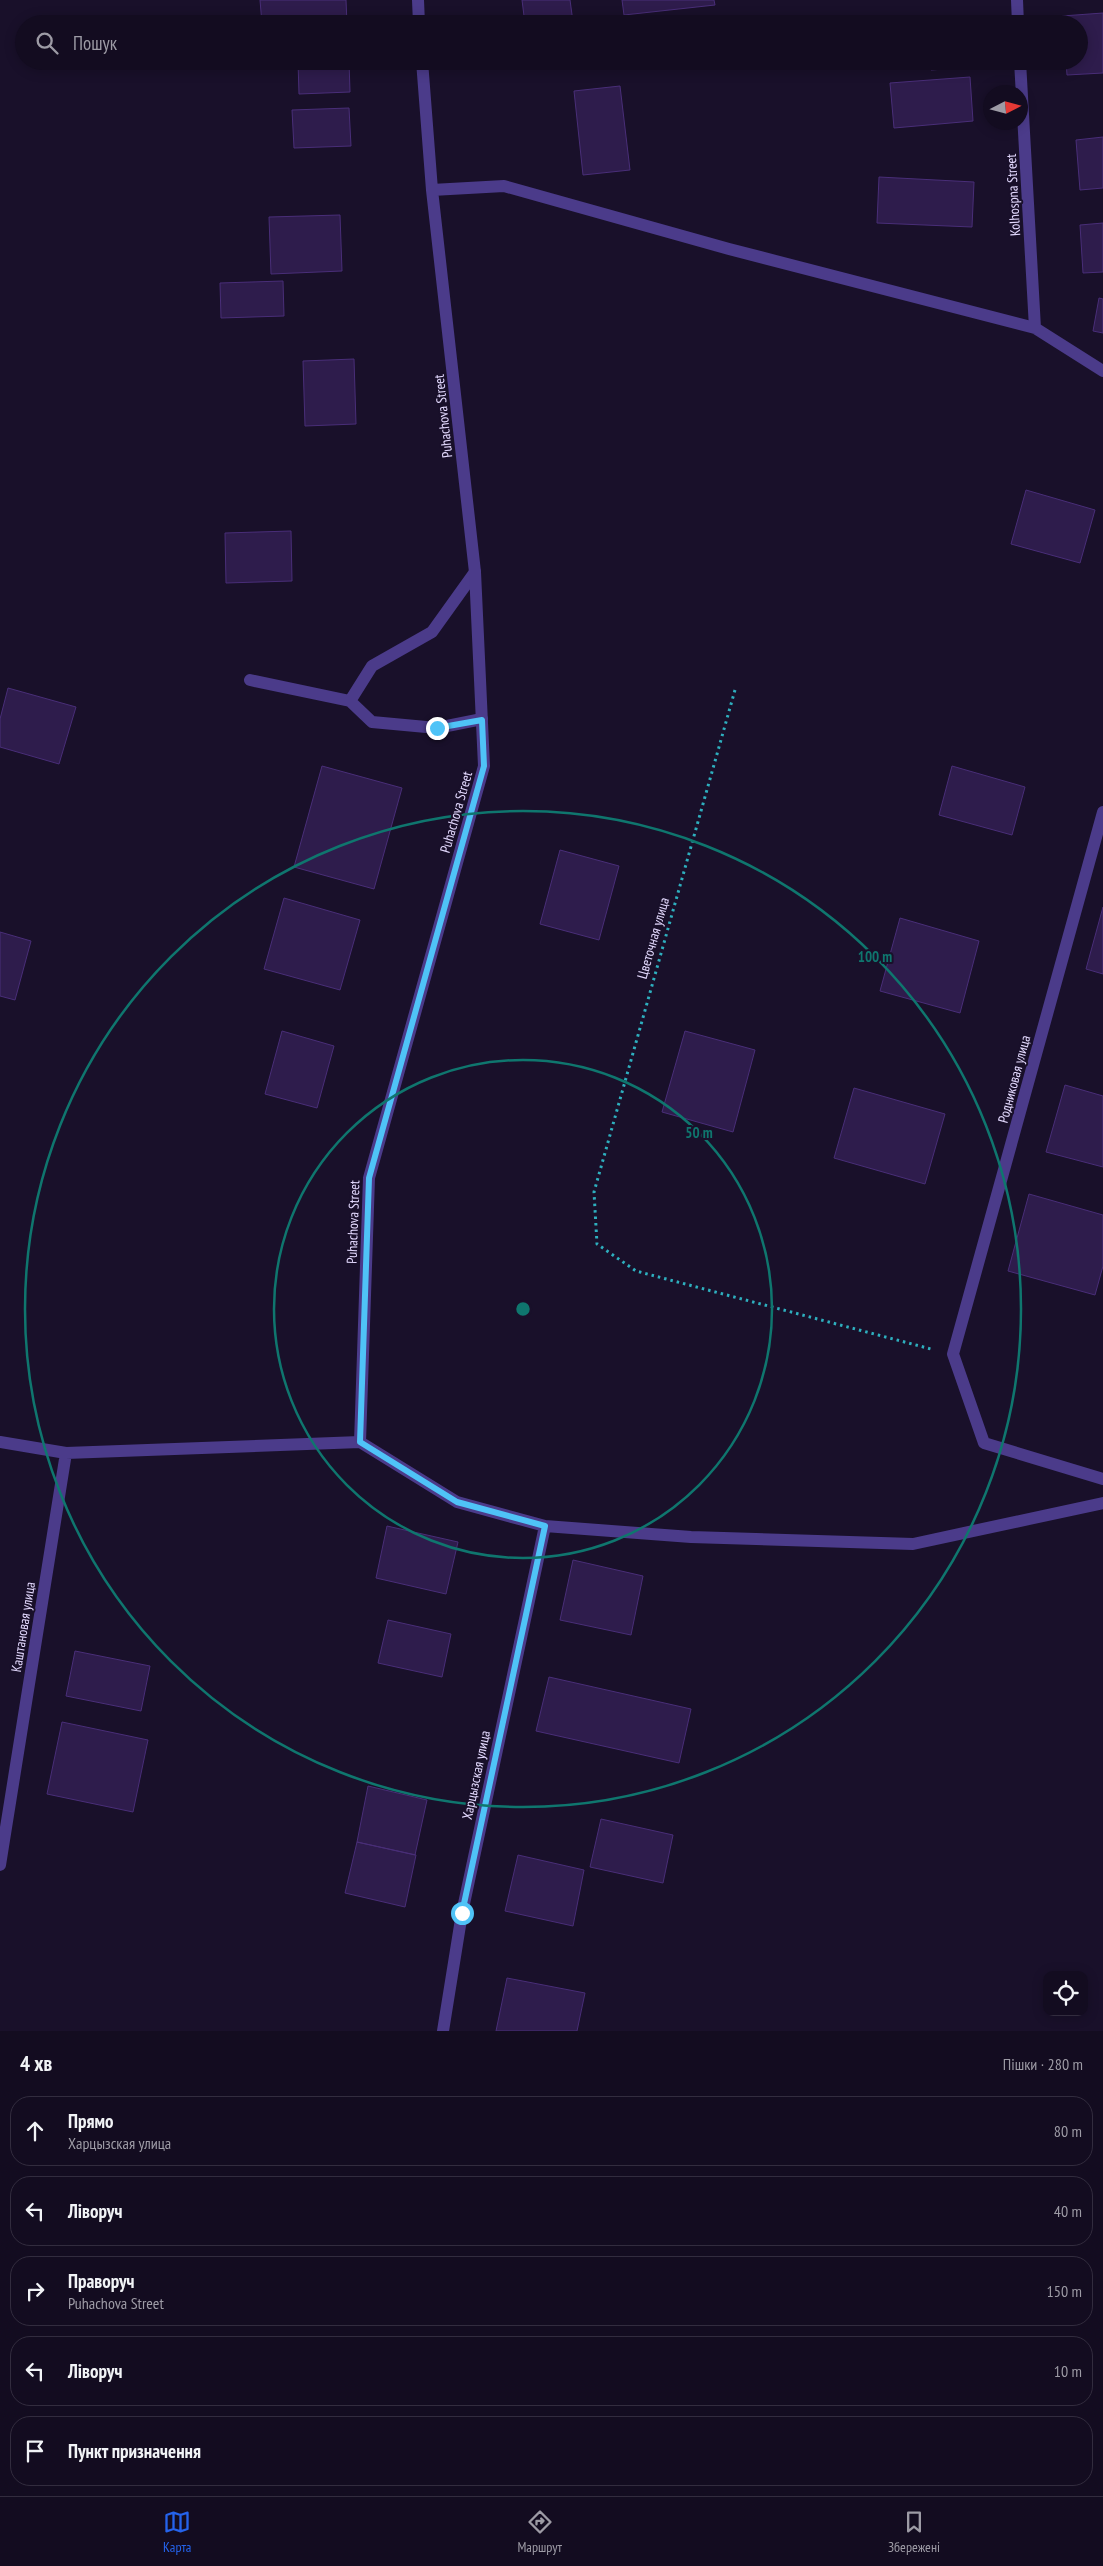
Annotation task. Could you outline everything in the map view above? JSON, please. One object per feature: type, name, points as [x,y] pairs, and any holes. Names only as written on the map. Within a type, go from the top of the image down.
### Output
[{"type":"street","points":[[418,0],[419,15]]},
{"type":"street","points":[[1017,0],[1018,15]]},
{"type":"street","name":"Puhachova Street","points":[[360,1442],[369,1178],[484,766],[475,572],[432,190],[423,70]]},
{"type":"street","name":"Kolhospna Street","points":[[1021,70],[1035,328]]},
{"type":"street","points":[[432,190],[504,186],[729,249],[1035,328],[1103,371]]},
{"type":"street","points":[[350,701],[372,666],[432,632],[475,572]]},
{"type":"street","points":[[250,680],[350,701],[372,722],[437,728],[482,720]]},
{"type":"street","name":"Родниковая улица","points":[[953,1354],[1103,812]]},
{"type":"street","points":[[953,1354],[984,1443],[1103,1479]]},
{"type":"street","points":[[0,1442],[66,1453],[360,1442],[457,1502],[545,1526],[691,1537],[913,1544],[1103,1504]]},
{"type":"street","name":"Каштановая улица","points":[[0,1865],[66,1453]]},
{"type":"street","name":"Харцызская улица","points":[[443,2031],[462,1913],[545,1526]]},
{"type":"path","name":"Цветочная улица","points":[[734,690],[594,1192],[597,1244],[636,1271],[953,1354]]},
{"type":"building","points":[[260,0],[346,0],[347,15],[261,15]]},
{"type":"building","points":[[522,0],[570,0],[572,15],[524,15]]},
{"type":"building","points":[[622,0],[714,0],[715,5],[624,15]]},
{"type":"building","points":[[1103,13],[1103,73],[1067,75],[1067,70],[1088,70],[1088,15],[1076,15]]},
{"type":"building","points":[[298,70],[349,70],[350,92],[299,94]]},
{"type":"building","points":[[970,77],[973,121],[894,128],[890,83]]},
{"type":"building","points":[[620,86],[630,170],[583,175],[574,91]]},
{"type":"building","points":[[349,108],[351,146],[294,148],[292,110]]},
{"type":"building","points":[[1103,137],[1103,188],[1080,190],[1076,140]]},
{"type":"building","points":[[879,177],[974,182],[972,227],[877,223]]},
{"type":"building","points":[[340,215],[342,271],[271,274],[269,217]]},
{"type":"building","points":[[1103,223],[1103,272],[1083,273],[1080,225]]},
{"type":"building","points":[[283,281],[284,316],[221,318],[220,283]]},
{"type":"building","points":[[1099,298],[1103,299],[1103,333],[1093,331]]},
{"type":"building","points":[[354,359],[356,424],[305,426],[303,361]]},
{"type":"building","points":[[1026,490],[1095,510],[1080,563],[1011,544]]},
{"type":"building","points":[[291,531],[292,581],[226,583],[225,533]]},
{"type":"building","points":[[8,688],[76,707],[59,764],[0,747],[0,719]]},
{"type":"building","points":[[322,766],[402,788],[374,889],[294,867]]},
{"type":"building","points":[[952,766],[1025,787],[1012,835],[939,815]]},
{"type":"building","points":[[560,850],[619,866],[599,940],[540,924]]},
{"type":"building","points":[[284,898],[360,920],[340,990],[264,969]]},
{"type":"building","points":[[1103,907],[1103,974],[1086,969]]},
{"type":"building","points":[[900,918],[979,941],[960,1013],[880,991]]},
{"type":"building","points":[[0,932],[31,941],[15,1000],[0,996]]},
{"type":"building","points":[[282,1031],[334,1046],[317,1108],[265,1094]]},
{"type":"building","points":[[685,1031],[755,1050],[733,1132],[662,1112]]},
{"type":"building","points":[[1065,1085],[1103,1096],[1103,1167],[1046,1152]]},
{"type":"building","points":[[854,1088],[945,1114],[925,1184],[834,1158]]},
{"type":"building","points":[[1029,1194],[1103,1215],[1103,1266],[1095,1295],[1008,1271]]},
{"type":"building","points":[[387,1526],[458,1542],[446,1594],[376,1578]]},
{"type":"building","points":[[573,1560],[643,1576],[631,1635],[560,1620]]},
{"type":"building","points":[[388,1620],[451,1634],[442,1677],[378,1663]]},
{"type":"building","points":[[75,1651],[150,1666],[141,1711],[66,1696]]},
{"type":"building","points":[[549,1677],[691,1709],[679,1763],[536,1731]]},
{"type":"building","points":[[62,1722],[148,1740],[133,1812],[47,1794]]},
{"type":"building","points":[[368,1786],[427,1800],[415,1855],[357,1842]]},
{"type":"building","points":[[601,1819],[673,1835],[663,1883],[590,1867]]},
{"type":"building","points":[[357,1842],[416,1855],[405,1907],[345,1893]]},
{"type":"building","points":[[518,1855],[584,1870],[573,1926],[505,1911]]},
{"type":"building","points":[[507,1978],[585,1993],[577,2031],[496,2031]]},
{"type":"route","points":[[437,728],[482,720],[484,766],[369,1178],[360,1442],[457,1502],[545,1526],[462,1913]]}]
